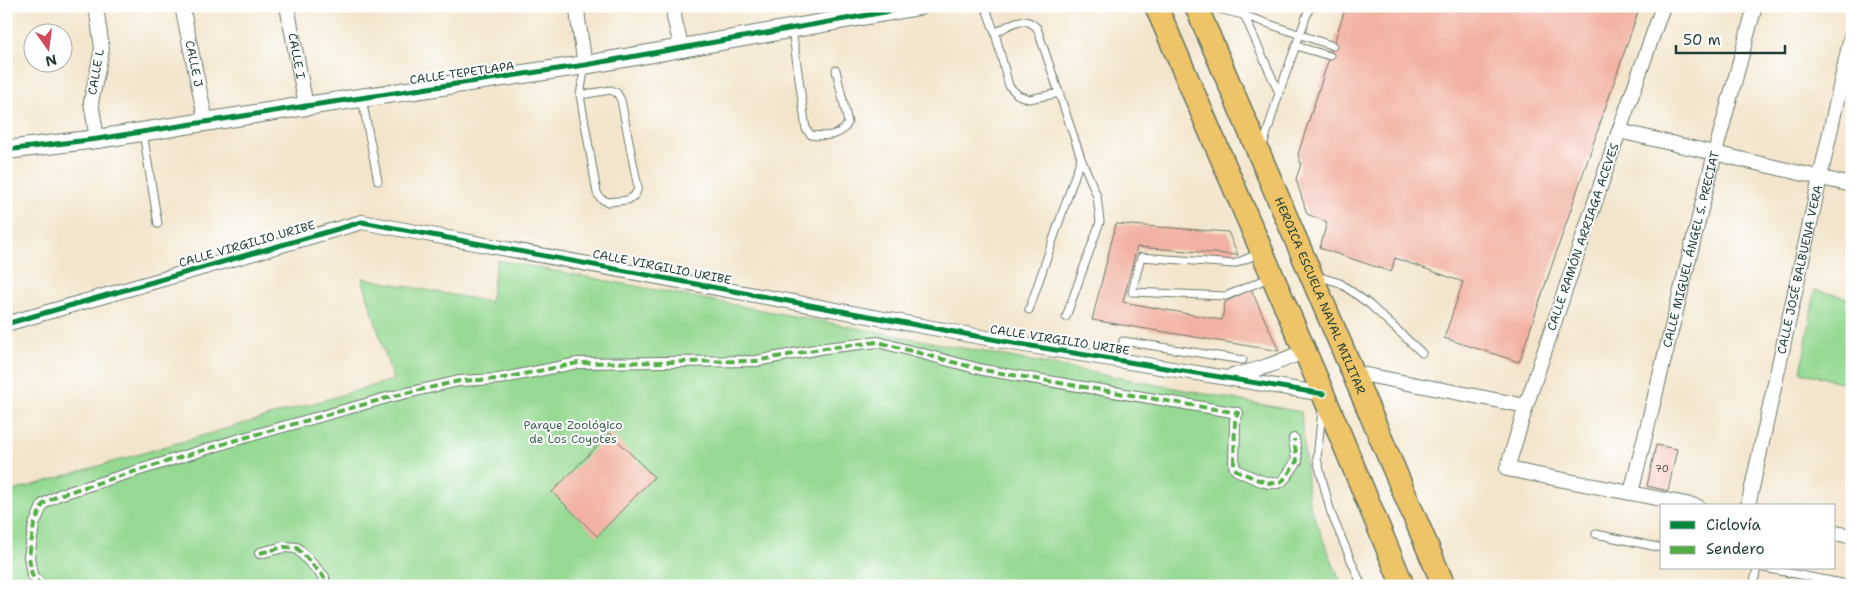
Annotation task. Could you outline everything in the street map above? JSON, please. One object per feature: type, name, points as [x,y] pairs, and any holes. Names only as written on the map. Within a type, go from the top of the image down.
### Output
[{"type":"main road","points":[[1156,6],[1324,394],[1403,586]]},
{"type":"main road","name":"HEROICA ESCUELA NAVAL MILITAR","points":[[1196,6],[1444,586]]},
{"type":"street","name":"CALLE L","points":[[96,6],[102,49],[91,102],[97,139]]},
{"type":"street","name":"CALLE J","points":[[182,6],[206,122]]},
{"type":"street","name":"CALLE I","points":[[286,6],[306,106]]},
{"type":"street","points":[[577,6],[585,66]]},
{"type":"street","points":[[675,6],[674,17],[682,50]]},
{"type":"street","name":"CALLE TEPETLAPA","points":[[6,150],[97,139],[306,106],[585,66],[919,6]]},
{"type":"street","name":"CALLE RAMÓN ARRIAGA ACEVES","points":[[1631,493],[1507,469],[1526,406],[1663,6]]},
{"type":"street","name":"CALLE MIGUEL ÁNGEL S. PRECIAT","points":[[1631,493],[1715,153],[1755,6]]},
{"type":"street","name":"CALLE JOSÉ BALBUENA VERA","points":[[1748,504],[1852,32]]},
{"type":"street","points":[[1619,131],[1852,185]]},
{"type":"street","name":"CALLE VIRGILIO URIBE","points":[[6,324],[362,222],[1009,342],[1324,394]]},
{"type":"street","points":[[42,586],[32,574],[29,557],[34,525],[43,504],[59,495],[233,440],[394,396],[459,381],[499,379],[578,364],[756,361],[825,348],[878,342],[984,370],[1238,413],[1235,420],[1234,465],[1236,470],[1268,483],[1276,484],[1282,481],[1297,461],[1294,439]]},
{"type":"street","name":"CALLE VIRGILIO URIBE","points":[[1223,376],[1248,373],[1305,351]]},
{"type":"street","points":[[1351,372],[1526,406]]},
{"type":"street","points":[[1631,493],[1687,504]]},
{"type":"street","points":[[1836,533],[1852,536]]},
{"type":"street","points":[[260,553],[284,546],[297,548],[324,578],[324,586]]},
{"type":"lane","points":[[985,6],[995,33],[1009,86],[1018,95],[1030,99],[1060,93]]},
{"type":"lane","points":[[1206,6],[1244,15],[1333,46]]},
{"type":"lane","points":[[1240,6],[1279,93]]},
{"type":"lane","points":[[1260,156],[1279,93],[1310,6]]},
{"type":"lane","points":[[995,33],[1020,20],[1030,21],[1037,28],[1081,158],[1096,196],[1100,222],[1066,317]]},
{"type":"lane","points":[[792,29],[806,129],[811,135],[822,137],[838,133],[845,129],[848,123],[836,70]]},
{"type":"lane","points":[[1296,46],[1330,56]]},
{"type":"lane","points":[[580,95],[611,90],[617,93],[621,100],[638,188],[635,195],[628,200],[608,202],[601,199],[597,193],[580,95],[585,66]]},
{"type":"lane","points":[[362,98],[378,181]]},
{"type":"lane","points":[[143,131],[158,224]]},
{"type":"lane","points":[[1029,310],[1081,158]]},
{"type":"lane","points":[[1262,252],[1234,264],[1141,257],[1132,292],[1226,296],[1273,276]]},
{"type":"lane","points":[[1310,274],[1340,283],[1370,304],[1422,353]]},
{"type":"lane","points":[[1119,360],[1123,341],[1243,360]]},
{"type":"lane","points":[[1324,394],[1317,459],[1331,513],[1362,586]]},
{"type":"lane","points":[[1596,534],[1660,548]]},
{"type":"lane","points":[[1753,586],[1757,570]]},
{"type":"lane","points":[[1774,570],[1852,585]]},
{"type":"green space","name":"Parque Zoológico de Los Coyotes","points":[[497,260],[1301,412],[1309,504],[1342,586],[6,586],[6,493],[393,380],[362,278],[490,302]]},
{"type":"green space","points":[[1815,290],[1852,299],[1852,385],[1801,372]]},
{"type":"building","points":[[1346,6],[1640,6],[1519,362],[1444,338],[1463,282],[1395,258],[1391,272],[1320,248],[1327,222],[1307,214],[1296,179],[1301,164],[1298,154]]},
{"type":"building","points":[[1116,224],[1228,232],[1238,255],[1137,247],[1123,302],[1222,320],[1225,302],[1251,289],[1279,351],[1092,320]]},
{"type":"building","points":[[610,433],[654,477],[597,536],[552,492]]},
{"type":"building","points":[[1656,445],[1677,449],[1668,491],[1647,486]]},
{"type":"marked path","points":[[42,586],[32,575],[29,557],[34,525],[43,504],[59,495],[233,441],[394,396],[459,381],[499,379],[578,363],[756,361],[825,348],[878,342],[983,370],[1238,413],[1235,420],[1234,465],[1236,470],[1266,482],[1278,483],[1282,481],[1297,461],[1294,439]]},
{"type":"marked path","points":[[260,553],[284,547],[297,548],[324,577],[324,586]]},
{"type":"cycle path","points":[[6,150],[97,139],[585,65],[919,6]]},
{"type":"cycle path","points":[[6,324],[362,222],[1019,344],[1324,394]]}]
